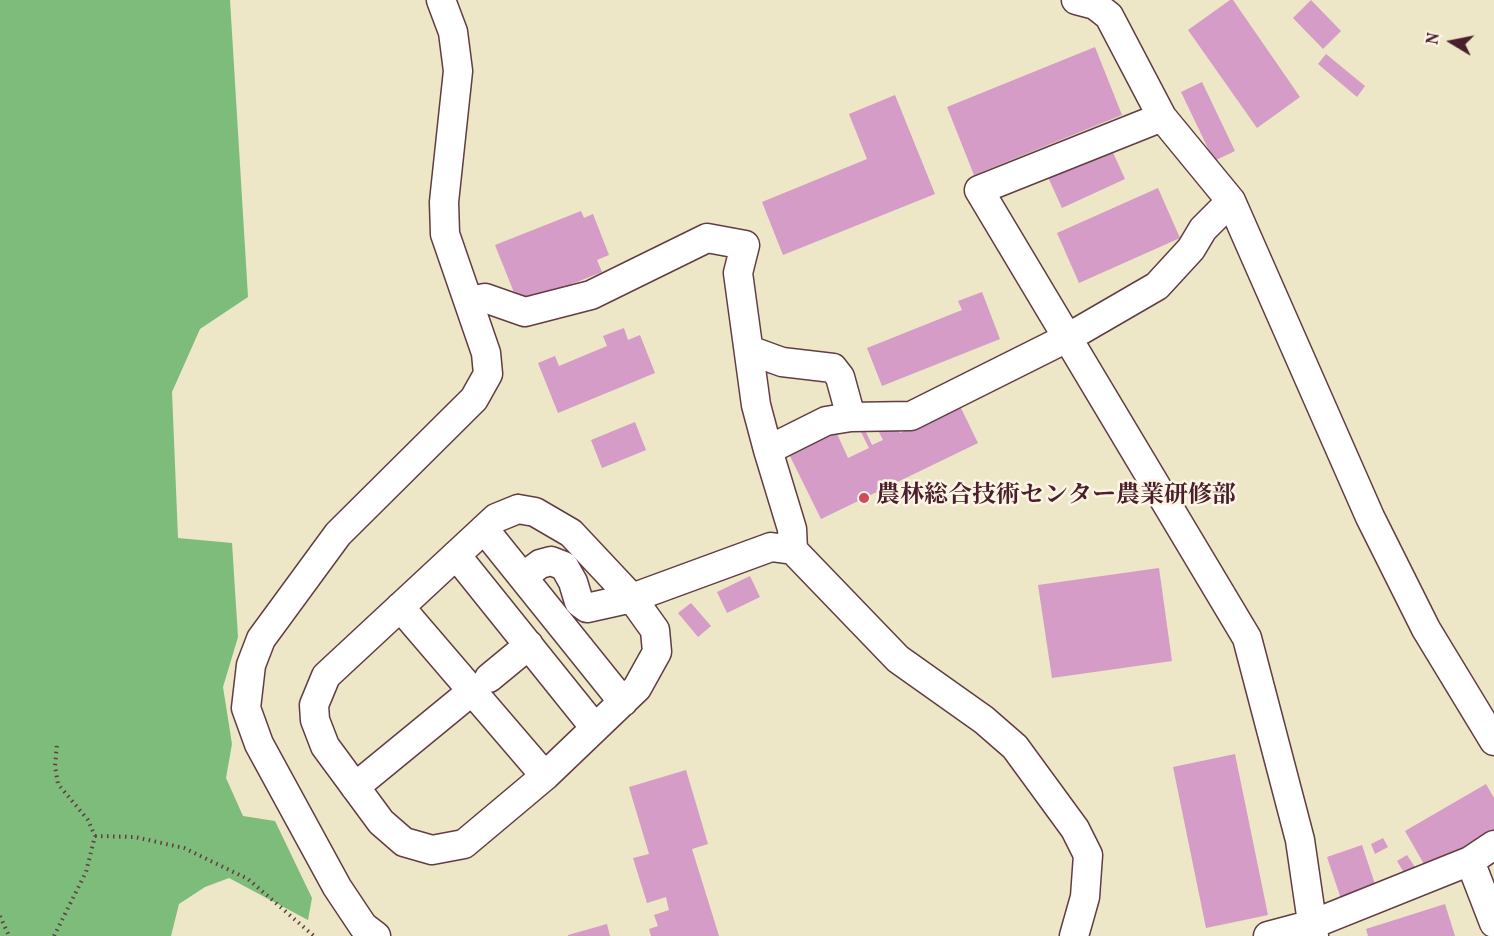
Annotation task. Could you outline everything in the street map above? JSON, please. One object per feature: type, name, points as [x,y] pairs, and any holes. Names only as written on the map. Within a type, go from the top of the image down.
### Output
[{"type":"lane","points":[[369,931],[337,887],[259,744],[246,708],[251,664],[261,639],[338,534],[474,399],[488,374],[486,353],[445,234],[444,202],[458,71],[453,32],[441,0]]},
{"type":"lane","points":[[1076,0],[1095,5],[1109,16],[1162,117],[1231,201],[1370,517],[1426,629],[1494,741]]},
{"type":"lane","points":[[1162,117],[979,190],[1247,638],[1300,840],[1313,930]]},
{"type":"lane","points":[[768,450],[826,421],[851,417],[911,416],[1069,337],[1157,286],[1191,249],[1203,229],[1231,201]]},
{"type":"lane","points":[[469,301],[485,298],[525,312],[591,295],[707,238],[745,245],[738,273],[756,405],[792,529],[793,550]]},
{"type":"lane","points":[[749,351],[782,362],[833,368],[840,377],[851,417]]},
{"type":"lane","points":[[518,509],[535,512],[571,533],[632,598],[654,630],[657,652],[638,688],[545,776],[464,844],[432,850],[404,842],[381,822],[325,746],[315,720],[314,705],[326,676],[456,555],[496,518],[518,509]]},
{"type":"lane","points":[[484,529],[623,702]]},
{"type":"lane","points":[[523,577],[540,564],[552,561],[564,566],[573,582],[579,602],[587,608],[632,598],[771,548],[793,550],[898,659],[984,720],[1015,747],[1075,829],[1088,855],[1085,897],[1074,936]]},
{"type":"lane","points":[[456,555],[595,728]]},
{"type":"lane","points":[[400,607],[480,684],[545,776]]},
{"type":"lane","points":[[355,787],[529,645]]},
{"type":"lane","points":[[1268,936],[1313,930],[1470,861],[1494,845]]},
{"type":"lane","points":[[1470,861],[1494,922]]},
{"type":"path","points":[[54,936],[86,872],[95,836],[88,820],[58,784],[55,766],[57,743]]},
{"type":"path","points":[[95,836],[135,837],[184,848],[248,879],[314,936]]},
{"type":"path","points":[[0,916],[9,936]]},
{"type":"green space","points":[[0,0],[230,0],[248,297],[200,329],[172,392],[178,538],[232,543],[238,637],[223,687],[232,744],[226,778],[243,816],[275,821],[312,898],[308,920],[229,878],[205,887],[179,904],[171,936],[0,936]]},
{"type":"building","points":[[1233,0],[1300,97],[1257,128],[1188,30]]},
{"type":"building","points":[[1311,0],[1341,31],[1323,49],[1293,18]]},
{"type":"building","points":[[1095,47],[1122,115],[974,175],[947,107]]},
{"type":"building","points":[[1326,54],[1365,86],[1357,97],[1318,64]]},
{"type":"building","points":[[1202,82],[1235,151],[1214,161],[1181,92]]},
{"type":"building","points":[[895,95],[935,194],[783,255],[762,202],[867,159],[849,114]]},
{"type":"building","points":[[1110,146],[1125,179],[1062,208],[1047,175]]},
{"type":"building","points":[[1158,188],[1180,238],[1079,283],[1057,233]]},
{"type":"building","points":[[581,211],[584,218],[593,214],[609,255],[597,260],[602,272],[519,305],[495,245]]},
{"type":"building","points":[[982,292],[1000,339],[882,386],[867,348],[962,310],[958,301]]},
{"type":"building","points":[[624,328],[628,340],[640,335],[655,373],[558,413],[538,363],[555,356],[559,366],[607,346],[603,336]]},
{"type":"building","points":[[959,404],[978,443],[821,519],[786,448],[833,425],[848,458],[869,448],[860,430],[864,428],[872,445],[883,440],[879,432],[895,424],[900,433]]},
{"type":"building","points":[[635,422],[646,450],[602,468],[591,440]]},
{"type":"building","points":[[1159,568],[1172,661],[1052,678],[1038,585]]},
{"type":"building","points":[[750,576],[760,597],[727,613],[717,592]]},
{"type":"building","points":[[691,603],[711,626],[698,637],[678,613]]},
{"type":"building","points":[[1235,754],[1268,915],[1206,928],[1173,767]]},
{"type":"building","points":[[686,770],[708,844],[692,849],[719,936],[651,936],[649,929],[658,926],[654,915],[669,910],[666,897],[647,903],[633,858],[649,854],[629,787]]},
{"type":"building","points":[[1486,784],[1494,798],[1494,833],[1428,871],[1405,831]]},
{"type":"building","points":[[1383,838],[1388,847],[1375,854],[1371,844]]},
{"type":"building","points":[[1362,845],[1376,887],[1341,899],[1327,857]]},
{"type":"building","points":[[1407,855],[1417,870],[1406,876],[1397,861]]},
{"type":"building","points":[[1445,904],[1455,936],[1368,936],[1366,929]]},
{"type":"building","points":[[607,924],[610,936],[568,936],[568,935]]},
{"type":"place","name":"農林総合技術センター農業研修部","points":[[864,498]]}]
